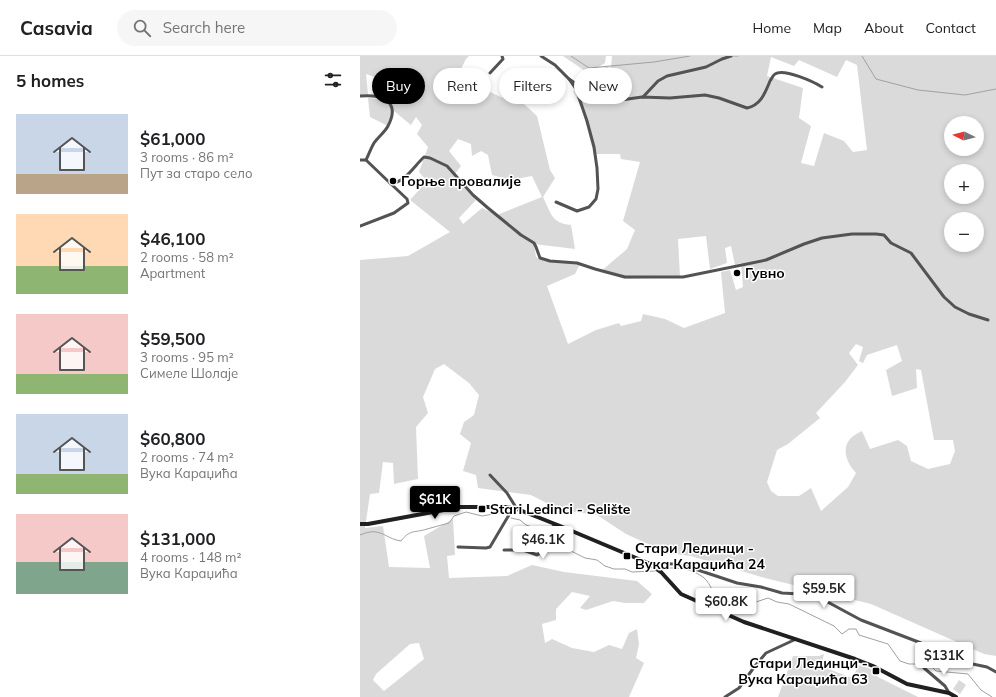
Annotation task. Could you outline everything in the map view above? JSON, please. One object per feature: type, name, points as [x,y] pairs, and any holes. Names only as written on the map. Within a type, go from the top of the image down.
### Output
[{"type":"street","points":[[491,72],[503,59],[502,56]]},
{"type":"street","points":[[541,56],[555,65],[569,79],[576,89],[587,121],[597,163],[598,189],[596,199],[589,207],[577,211],[556,202]]},
{"type":"street","points":[[642,97],[662,79],[706,67],[731,56]]},
{"type":"street","points":[[569,79],[585,90],[611,99],[621,100],[642,97],[670,98],[705,95],[719,98],[747,108],[757,103],[763,97],[773,76],[776,73],[780,72],[801,77],[822,87]]},
{"type":"street","points":[[360,96],[381,97],[388,101],[392,107],[393,116],[387,128],[375,142],[366,160]]},
{"type":"street","points":[[390,183],[398,182],[424,157],[430,158],[447,166],[488,208],[534,243],[540,258],[550,261],[576,262],[614,274],[639,278],[683,277],[766,260],[822,238],[852,234],[884,235],[891,243],[911,253],[944,297],[955,307],[968,314],[988,320]]},
{"type":"street","points":[[360,160],[366,160],[407,199],[408,203],[394,213],[360,226]]},
{"type":"street","points":[[490,475],[507,493],[515,509]]},
{"type":"street","points":[[360,524],[368,524],[460,507],[499,507],[515,509],[648,563],[661,572],[681,594],[744,622],[794,640],[855,659],[873,666],[907,684],[949,693],[956,697]]},
{"type":"street","points":[[458,547],[490,547],[515,509]]},
{"type":"street","points":[[504,550],[523,550],[537,556],[539,554],[543,536],[555,524]]},
{"type":"street","points":[[648,563],[686,566],[737,583],[761,587],[782,593],[800,594],[822,599],[861,620],[930,647],[963,662],[987,666],[996,672]]},
{"type":"street","points":[[725,697],[739,688],[766,654],[794,640]]},
{"type":"street","points":[[930,647],[923,664],[927,671],[945,686],[949,693]]},
{"type":"shaded area","points":[[360,56],[469,56],[462,68],[433,68],[433,104],[491,104],[491,92],[499,96],[499,104],[524,104],[537,116],[550,170],[555,178],[543,197],[555,219],[564,224],[571,225],[575,249],[534,244],[536,257],[552,262],[580,264],[575,274],[547,286],[568,344],[596,330],[619,323],[621,326],[641,321],[643,314],[665,319],[684,328],[725,313],[721,272],[730,270],[736,290],[743,287],[741,263],[735,265],[731,246],[725,248],[727,263],[710,269],[706,236],[678,239],[680,277],[625,279],[600,272],[627,249],[635,230],[623,221],[640,162],[621,159],[620,154],[594,154],[580,104],[632,104],[632,68],[611,68],[612,56],[996,56],[996,656],[984,654],[871,604],[765,578],[691,556],[668,553],[626,534],[597,515],[560,510],[531,495],[478,488],[476,475],[463,471],[471,443],[460,434],[464,422],[474,415],[479,395],[469,383],[444,364],[435,369],[423,397],[428,413],[416,427],[418,479],[394,484],[393,463],[383,462],[379,493],[370,494],[365,528],[383,526],[389,567],[430,568],[424,536],[453,519],[455,555],[447,556],[449,578],[507,576],[532,565],[564,572],[637,581],[652,594],[644,603],[625,603],[613,601],[586,610],[580,608],[590,596],[572,592],[556,609],[556,620],[542,624],[545,643],[552,639],[572,648],[594,652],[609,645],[622,649],[629,633],[637,629],[639,644],[636,658],[644,663],[629,697],[360,697],[360,260],[408,256],[450,232],[410,200],[427,181],[419,172],[428,147],[417,134],[422,125],[416,117],[411,125],[394,111],[388,126],[370,117],[368,98],[372,98],[372,104],[425,104],[425,68],[372,68],[372,76],[366,74],[368,95],[360,96]],"holes":[[[771,57],[794,66],[799,60],[837,77],[846,60],[857,65],[867,150],[853,152],[844,141],[824,133],[814,166],[801,163],[811,126],[799,118],[803,88],[767,76]],[[458,139],[471,144],[472,156],[481,151],[488,155],[492,175],[511,180],[532,176],[542,197],[497,215],[482,208],[463,224],[459,218],[476,200],[454,175],[461,166],[449,151]],[[856,344],[863,347],[859,361],[863,363],[867,355],[897,345],[902,361],[886,370],[892,396],[917,388],[916,369],[921,370],[934,440],[953,440],[955,451],[950,464],[928,469],[911,461],[907,446],[898,440],[870,449],[862,431],[851,438],[846,447],[846,457],[850,466],[856,473],[848,487],[821,511],[811,488],[799,496],[778,496],[771,491],[767,482],[777,450],[788,444],[820,418],[816,413],[845,382],[858,365],[849,353]],[[419,643],[424,659],[384,691],[373,680],[376,674],[410,644]]]},
{"type":"shaded area","points":[[563,56],[606,56],[605,63],[596,68],[581,68]]},
{"type":"shaded area","points":[[824,654],[821,666],[852,678],[859,665],[871,669],[878,677],[918,697],[778,697],[793,656],[819,656]]},
{"type":"shaded area","points":[[959,680],[966,685],[960,694],[953,689]]},
{"type":"waterway","points":[[571,56],[589,68],[654,62],[690,56]]},
{"type":"waterway","points":[[732,56],[738,56]]},
{"type":"waterway","points":[[862,56],[876,79],[918,90],[965,95],[996,89]]},
{"type":"waterway","points":[[360,535],[377,532],[401,541],[410,533],[449,523],[454,516],[466,512],[482,516],[507,513]]},
{"type":"waterway","points":[[511,518],[520,520],[526,525],[544,531]]},
{"type":"waterway","points":[[547,536],[555,543],[585,558],[597,560],[605,566],[614,569],[625,569],[632,572],[655,571]]},
{"type":"waterway","points":[[660,568],[693,571],[703,577],[709,583],[714,593],[724,600],[736,597],[753,603],[768,598],[777,602],[789,604],[834,626],[842,634],[849,629],[856,629],[859,635],[888,644],[900,661],[909,664],[925,664],[931,666],[936,671],[968,674],[981,690],[992,697]]},
{"type":"place","name":"Горње провалије","points":[[393,181]]},
{"type":"place","name":"Гувно","points":[[737,273]]},
{"type":"place","name":"Stari Ledinci - Selište","points":[[482,509]]},
{"type":"place","name":"Стари Лединци - Вука Караџића 24","points":[[627,556]]},
{"type":"place","name":"Стари Лединци - Вука Караџића 63","points":[[876,671]]}]
